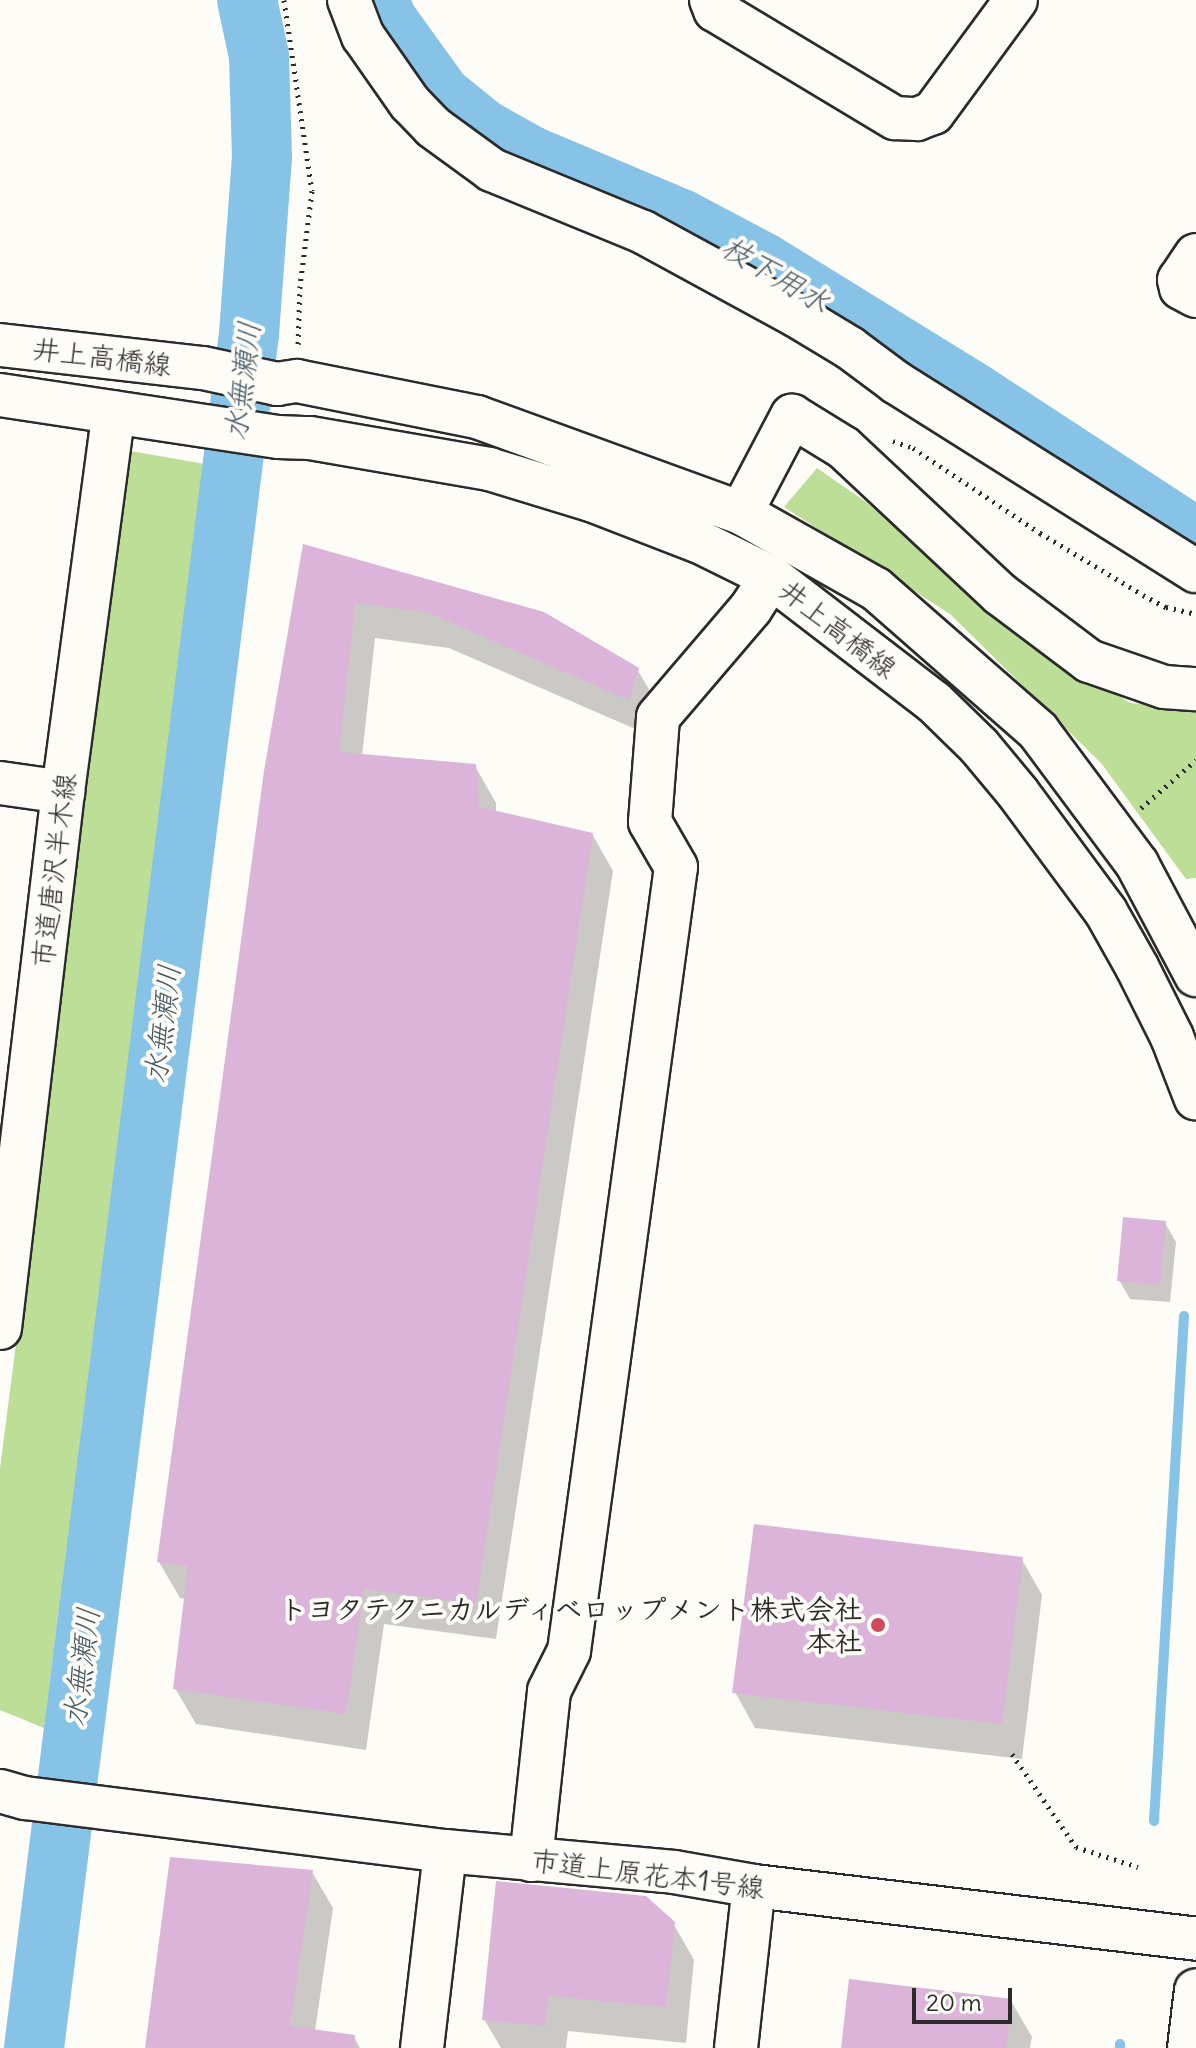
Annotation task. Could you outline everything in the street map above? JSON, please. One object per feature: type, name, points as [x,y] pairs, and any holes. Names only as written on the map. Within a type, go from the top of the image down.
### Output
[{"type":"street","points":[[349,0],[363,36],[410,103],[433,127],[492,170],[643,232],[797,316],[850,348],[897,383],[1196,571]]},
{"type":"street","points":[[711,0],[715,10],[895,118],[917,119],[933,113],[1016,0]]},
{"type":"street","points":[[1196,255],[1179,280],[1181,288],[1196,296]]},
{"type":"street","name":"井上高橋線","points":[[0,345],[203,368],[477,417],[741,513],[876,589],[1038,731],[1137,864],[1196,975]]},
{"type":"street","name":"井上高橋線","points":[[0,395],[278,437],[310,438],[489,469],[646,521],[700,542],[771,577],[934,702],[979,746],[1018,793],[1106,912],[1172,1037],[1196,1099]]},
{"type":"street","name":"市道唐沢半木線","points":[[0,1328],[13,1100],[63,792],[114,412]]},
{"type":"street","points":[[741,513],[792,416],[844,448],[1000,594],[1089,661],[1164,687],[1196,689]]},
{"type":"street","points":[[531,1860],[549,1691],[569,1651],[676,867],[650,822],[658,717],[751,608],[771,577]]},
{"type":"street","points":[[0,783],[63,792]]},
{"type":"street","name":"市道上原花本1号線","points":[[13,1794],[445,1851],[674,1872],[754,1886],[1196,1939]]},
{"type":"street","points":[[422,2048],[445,1851]]},
{"type":"street","points":[[736,2048],[754,1886]]},
{"type":"street","points":[[1189,2048],[1196,1990]]},
{"type":"path","points":[[284,0],[312,191],[287,383]]},
{"type":"path","points":[[882,438],[913,448],[1040,533],[1143,595],[1166,607],[1196,614]]},
{"type":"path","points":[[1113,832],[1196,760]]},
{"type":"path","points":[[1012,1754],[1076,1847],[1138,1867]]},
{"type":"green space","points":[[130,451],[205,464],[44,1728],[0,1710],[0,1469]]},
{"type":"green space","points":[[817,468],[866,502],[1008,624],[1130,703],[1196,708],[1196,878],[1186,879],[1101,763],[950,614],[784,507]]},
{"type":"building","points":[[303,544],[544,612],[639,668],[629,700],[427,612],[355,603],[339,752],[476,764],[479,807],[593,833],[476,1604],[364,1589],[346,1714],[173,1689],[188,1566],[157,1562],[264,771]]},
{"type":"building","points":[[1123,1217],[1166,1221],[1160,1285],[1117,1281]]},
{"type":"building","name":"トヨタテクニカルディベロップメント株式会社 本社","points":[[754,1524],[1023,1557],[1002,1724],[732,1693]]},
{"type":"building","points":[[170,1857],[313,1870],[290,2026],[355,2035],[354,2048],[145,2048]]},
{"type":"building","points":[[496,1881],[646,1896],[675,1922],[666,2007],[548,1996],[545,2026],[482,2020]]},
{"type":"building","points":[[849,1979],[1012,1999],[1006,2048],[841,2048]]},
{"type":"waterway","name":"水無瀬川","points":[[34,2048],[249,334],[262,157],[259,56],[247,0]]},
{"type":"waterway","name":"枝下用水","points":[[379,0],[387,20],[441,95],[483,129],[531,156],[681,219],[764,263],[976,394],[1196,538]]},
{"type":"waterway","points":[[1154,1821],[1184,1316]]},
{"type":"place","name":"トヨタテクニカルディベロップメント株式会社 本社","points":[[878,1625]]}]
